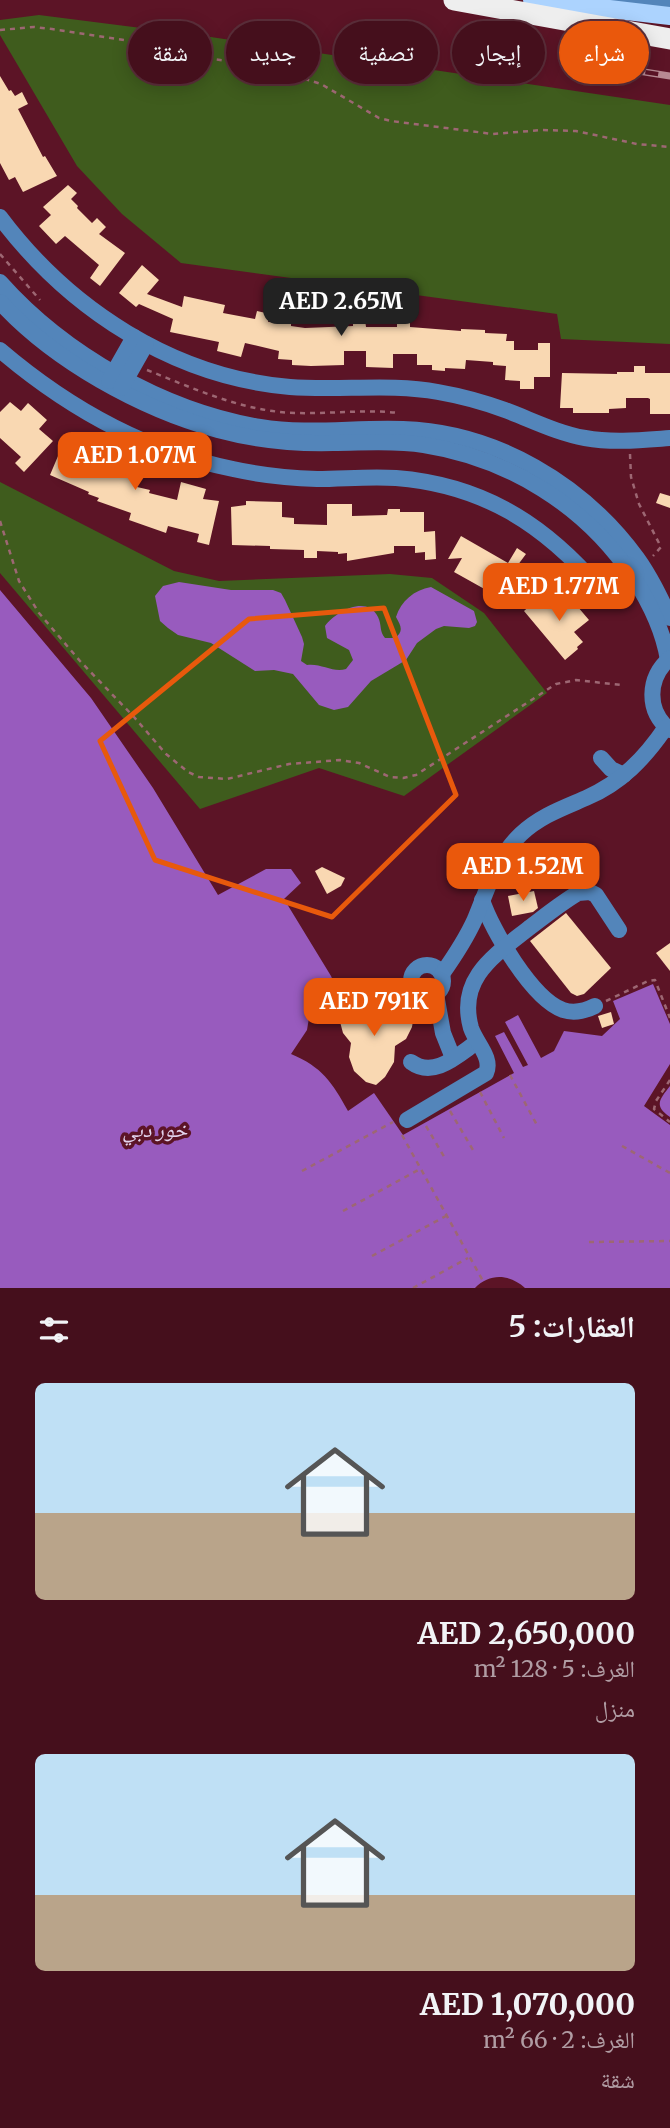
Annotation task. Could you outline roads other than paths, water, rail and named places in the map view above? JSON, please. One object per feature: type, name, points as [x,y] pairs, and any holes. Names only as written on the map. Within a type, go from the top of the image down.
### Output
[{"type":"highway","points":[[454,0],[670,39]]},
{"type":"main road","points":[[532,0],[670,16]]},
{"type":"lane","points":[[581,0],[670,4]]},
{"type":"lane","points":[[0,217],[43,268],[71,294],[140,340],[179,359],[250,380],[323,389],[397,388],[434,391],[482,402],[563,433],[586,438],[634,441],[670,438]]},
{"type":"lane","points":[[0,282],[50,330],[71,346],[182,419],[255,438],[293,442],[404,428],[473,441],[506,452],[537,467],[592,508],[648,561],[670,618]]},
{"type":"lane","points":[[0,302],[65,358],[120,378]]},
{"type":"lane","points":[[120,378],[140,340]]},
{"type":"lane","points":[[0,350],[48,389],[82,411],[118,430],[194,459],[273,476],[314,479],[395,478],[434,483],[473,494],[509,510],[543,532],[573,558],[599,588]]},
{"type":"lane","points":[[404,428],[452,450],[509,470],[535,484],[584,520],[618,556],[641,589],[660,626],[669,659],[655,677],[652,699],[659,719],[668,729],[624,775],[602,790],[552,812],[521,835],[497,865],[465,939],[442,974],[443,985],[431,996],[420,995],[413,987],[412,976],[419,967],[429,965],[442,974]]},
{"type":"lane","points":[[601,758],[611,769],[624,775]]},
{"type":"lane","points":[[401,1126],[486,1073],[488,1062],[477,1042],[469,1017],[471,991],[482,967],[572,896],[584,891],[596,895],[619,930]]},
{"type":"lane","points":[[482,900],[504,948],[544,999],[555,1006],[575,1012],[595,1006]]},
{"type":"lane","points":[[436,994],[443,1033],[453,1058]]},
{"type":"lane","points":[[411,1062],[423,1068],[437,1068],[477,1042]]},
{"type":"water","points":[[179,582],[231,590],[273,590],[281,593],[302,637],[304,644],[301,661],[307,665],[336,670],[346,669],[353,660],[349,650],[327,638],[325,626],[336,615],[351,608],[359,606],[373,610],[385,638],[395,638],[401,631],[396,617],[401,606],[414,594],[431,587],[474,611],[477,622],[469,628],[444,626],[436,629],[417,643],[406,660],[371,681],[348,707],[334,710],[319,705],[293,674],[274,670],[255,671],[211,643],[178,635],[168,628],[160,621],[155,596],[163,586]]},
{"type":"water","name":"خور دبي","points":[[0,590],[91,698],[153,788],[218,895],[266,869],[291,869],[301,883],[284,899],[331,976],[335,993],[328,1008],[310,1012],[307,1030],[291,1054],[311,1064],[325,1076],[348,1111],[374,1093],[403,1135],[514,1073],[495,1036],[504,1032],[523,1067],[528,1065],[505,1022],[518,1015],[541,1058],[554,1051],[564,1031],[602,1036],[620,1019],[613,1001],[653,984],[670,1024],[670,1064],[644,1106],[670,1125],[670,1288],[525,1288],[513,1280],[500,1277],[487,1280],[475,1288],[0,1288]]},
{"type":"water","points":[[670,1086],[670,1117],[660,1103]]},
{"type":"railway","points":[[649,73],[670,76]]}]
